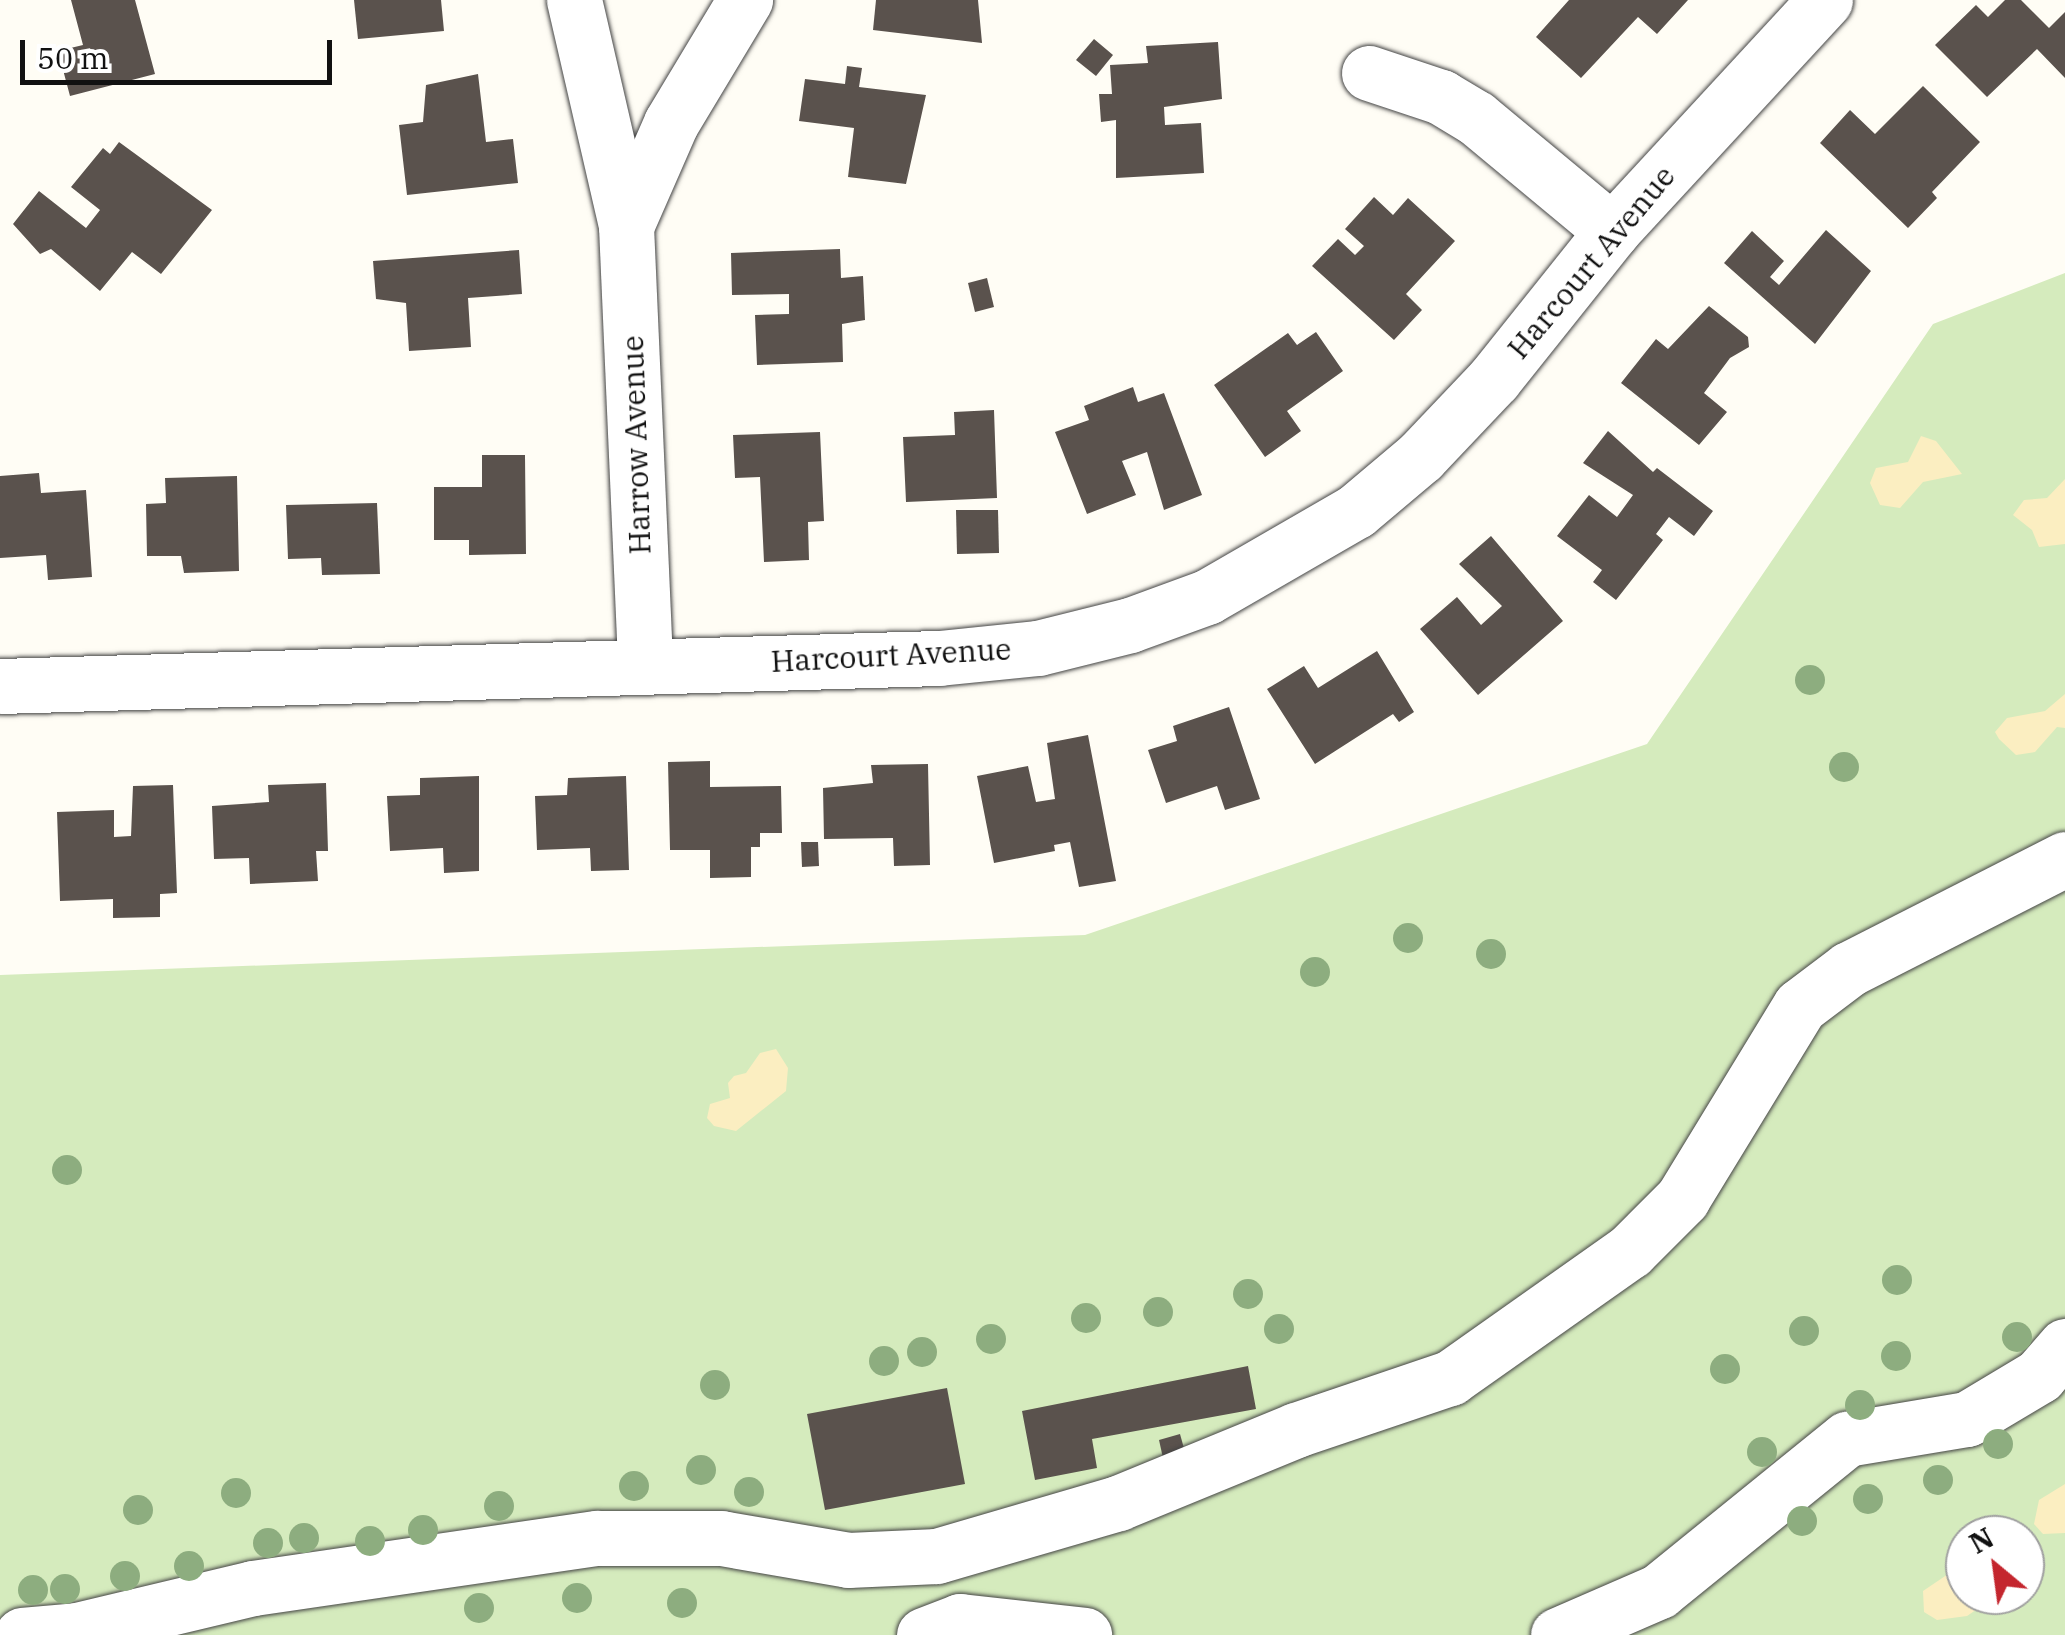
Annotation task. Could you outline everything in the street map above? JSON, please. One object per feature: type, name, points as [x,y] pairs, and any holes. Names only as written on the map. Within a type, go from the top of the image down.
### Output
[{"type":"street","name":"Harrow Avenue","points":[[574,0],[626,226],[645,664]]},
{"type":"street","name":"Harrow Avenue","points":[[626,226],[671,123],[745,0]]},
{"type":"street","name":"Harcourt Avenue","points":[[0,686],[939,658],[1038,648],[1130,626],[1207,597],[1356,511],[1421,456],[1494,379],[1612,231],[1825,0]]},
{"type":"street","points":[[1369,73],[1440,97],[1476,118],[1612,231]]},
{"type":"street","points":[[22,1635],[77,1630],[253,1588],[597,1538],[720,1538],[848,1560],[937,1556],[1118,1503],[1450,1378],[1616,1262],[1682,1199],[1800,1006],[1849,969],[2065,858]]},
{"type":"street","points":[[1558,1635],[1659,1591],[1847,1439],[1967,1418],[2038,1376],[2065,1346]]},
{"type":"street","points":[[924,1635],[960,1621],[1084,1635]]},
{"type":"green space","points":[[2065,273],[2065,1635],[0,1635],[0,975],[1085,935],[1647,744],[1933,324]]},
{"type":"sand","points":[[1921,436],[1936,441],[1962,474],[1923,482],[1900,508],[1880,505],[1870,483],[1876,468],[1908,462]]},
{"type":"sand","points":[[2065,479],[2065,544],[2039,547],[2032,530],[2013,515],[2024,500],[2047,498]]},
{"type":"sand","points":[[2065,694],[2065,728],[2057,727],[2035,752],[2016,755],[1999,739],[1995,732],[2007,718],[2045,711]]},
{"type":"sand","points":[[776,1049],[788,1068],[786,1091],[736,1131],[714,1126],[707,1118],[710,1104],[730,1098],[728,1083],[734,1076],[746,1073],[760,1053]]},
{"type":"sand","points":[[2065,1484],[2065,1533],[2045,1534],[2045,1515],[2036,1515],[2039,1500]]},
{"type":"sand","points":[[1945,1576],[1945,1615],[1968,1615],[1937,1620],[1924,1612],[1923,1591]]},
{"type":"building","points":[[71,0],[135,0],[155,74],[70,96],[58,51],[83,45]]},
{"type":"building","points":[[354,0],[441,0],[444,31],[358,39]]},
{"type":"building","points":[[876,0],[978,0],[982,43],[873,30]]},
{"type":"building","points":[[1569,0],[1688,0],[1657,34],[1638,17],[1581,78],[1536,37]]},
{"type":"building","points":[[2005,0],[2021,0],[2049,28],[2065,12],[2065,78],[2037,49],[1987,97],[1935,45],[1976,5],[1988,17]]},
{"type":"building","points":[[1094,39],[1113,55],[1096,76],[1076,60]]},
{"type":"building","points":[[1218,42],[1222,99],[1164,107],[1165,125],[1201,123],[1204,173],[1116,178],[1116,120],[1101,122],[1099,94],[1112,94],[1110,65],[1148,63],[1146,46]]},
{"type":"building","points":[[847,66],[862,68],[859,87],[926,95],[906,184],[848,177],[854,128],[799,121],[805,79],[845,84]]},
{"type":"building","points":[[478,74],[486,142],[513,139],[518,183],[407,195],[399,125],[423,122],[426,85]]},
{"type":"building","points":[[1923,86],[1980,142],[1932,192],[1937,198],[1908,228],[1820,143],[1850,110],[1875,134]]},
{"type":"building","points":[[119,142],[212,210],[161,274],[132,252],[100,291],[51,249],[40,254],[13,224],[39,191],[86,228],[100,210],[71,187],[103,148],[110,154]]},
{"type":"building","points":[[1374,197],[1393,215],[1408,198],[1455,241],[1406,294],[1422,310],[1394,340],[1312,266],[1338,239],[1355,255],[1364,246],[1345,229]]},
{"type":"building","points":[[1826,230],[1871,271],[1815,344],[1724,263],[1752,231],[1784,261],[1770,277],[1779,285]]},
{"type":"building","points":[[840,249],[841,278],[863,276],[865,320],[842,324],[843,362],[757,365],[755,315],[789,314],[789,294],[732,295],[731,253]]},
{"type":"building","points":[[519,250],[522,294],[468,298],[471,347],[409,351],[406,303],[376,299],[373,261]]},
{"type":"building","points":[[987,278],[994,307],[975,312],[968,283]]},
{"type":"building","points":[[1709,306],[1748,337],[1749,347],[1730,358],[1704,393],[1727,412],[1699,445],[1621,383],[1656,339],[1668,349]]},
{"type":"building","points":[[1316,332],[1343,371],[1287,411],[1301,431],[1265,457],[1214,385],[1288,333],[1297,345]]},
{"type":"building","points":[[1133,387],[1138,402],[1164,393],[1202,495],[1164,510],[1147,452],[1122,461],[1136,495],[1087,514],[1055,432],[1089,420],[1084,406]]},
{"type":"building","points":[[994,410],[997,498],[906,502],[903,437],[955,435],[954,412]]},
{"type":"building","points":[[1608,431],[1653,472],[1657,468],[1713,511],[1694,536],[1669,517],[1656,534],[1663,540],[1616,600],[1593,582],[1602,570],[1557,536],[1589,495],[1617,517],[1633,495],[1583,463]]},
{"type":"building","points":[[820,432],[824,521],[808,522],[809,560],[764,562],[760,477],[735,478],[733,435]]},
{"type":"building","points":[[482,455],[525,455],[526,554],[469,555],[469,540],[434,540],[434,487],[482,487]]},
{"type":"building","points":[[39,473],[41,493],[86,490],[92,577],[48,580],[46,555],[0,558],[0,476]]},
{"type":"building","points":[[237,476],[239,571],[184,573],[181,556],[147,556],[146,504],[166,503],[165,478]]},
{"type":"building","points":[[377,503],[380,574],[322,575],[321,558],[288,559],[286,505]]},
{"type":"building","points":[[956,510],[998,510],[999,553],[957,554]]},
{"type":"building","points":[[1491,536],[1563,621],[1478,695],[1420,629],[1457,597],[1481,625],[1502,606],[1459,564]]},
{"type":"building","points":[[1377,651],[1414,712],[1399,722],[1393,714],[1315,764],[1267,689],[1304,666],[1318,688]]},
{"type":"building","points":[[1229,707],[1260,799],[1225,810],[1217,786],[1166,803],[1148,750],[1177,741],[1173,726]]},
{"type":"building","points":[[1088,735],[1116,881],[1079,887],[1070,842],[1054,845],[1055,851],[994,863],[977,776],[1028,766],[1036,802],[1055,799],[1047,743]]},
{"type":"building","points":[[710,761],[710,787],[781,786],[782,833],[760,833],[760,847],[751,847],[751,877],[710,878],[710,850],[670,850],[668,762]]},
{"type":"building","points":[[928,764],[930,865],[894,866],[893,838],[824,839],[823,788],[873,783],[871,765]]},
{"type":"building","points":[[479,776],[479,871],[444,873],[443,848],[390,851],[387,796],[420,795],[420,778]]},
{"type":"building","points":[[626,776],[629,870],[591,871],[590,848],[537,850],[535,796],[567,795],[568,778]]},
{"type":"building","points":[[326,783],[328,851],[316,851],[318,881],[250,884],[249,858],[214,859],[212,806],[269,802],[268,785]]},
{"type":"building","points":[[173,785],[177,893],[160,894],[160,917],[113,918],[113,899],[60,901],[57,812],[114,810],[114,837],[131,836],[133,786]]},
{"type":"building","points":[[801,842],[818,842],[819,866],[802,867]]},
{"type":"building","points":[[1248,1366],[1256,1409],[1092,1439],[1097,1468],[1035,1480],[1022,1411]]},
{"type":"building","points":[[947,1388],[965,1484],[825,1510],[807,1414]]},
{"type":"building","points":[[1180,1434],[1185,1452],[1163,1458],[1159,1440]]}]
